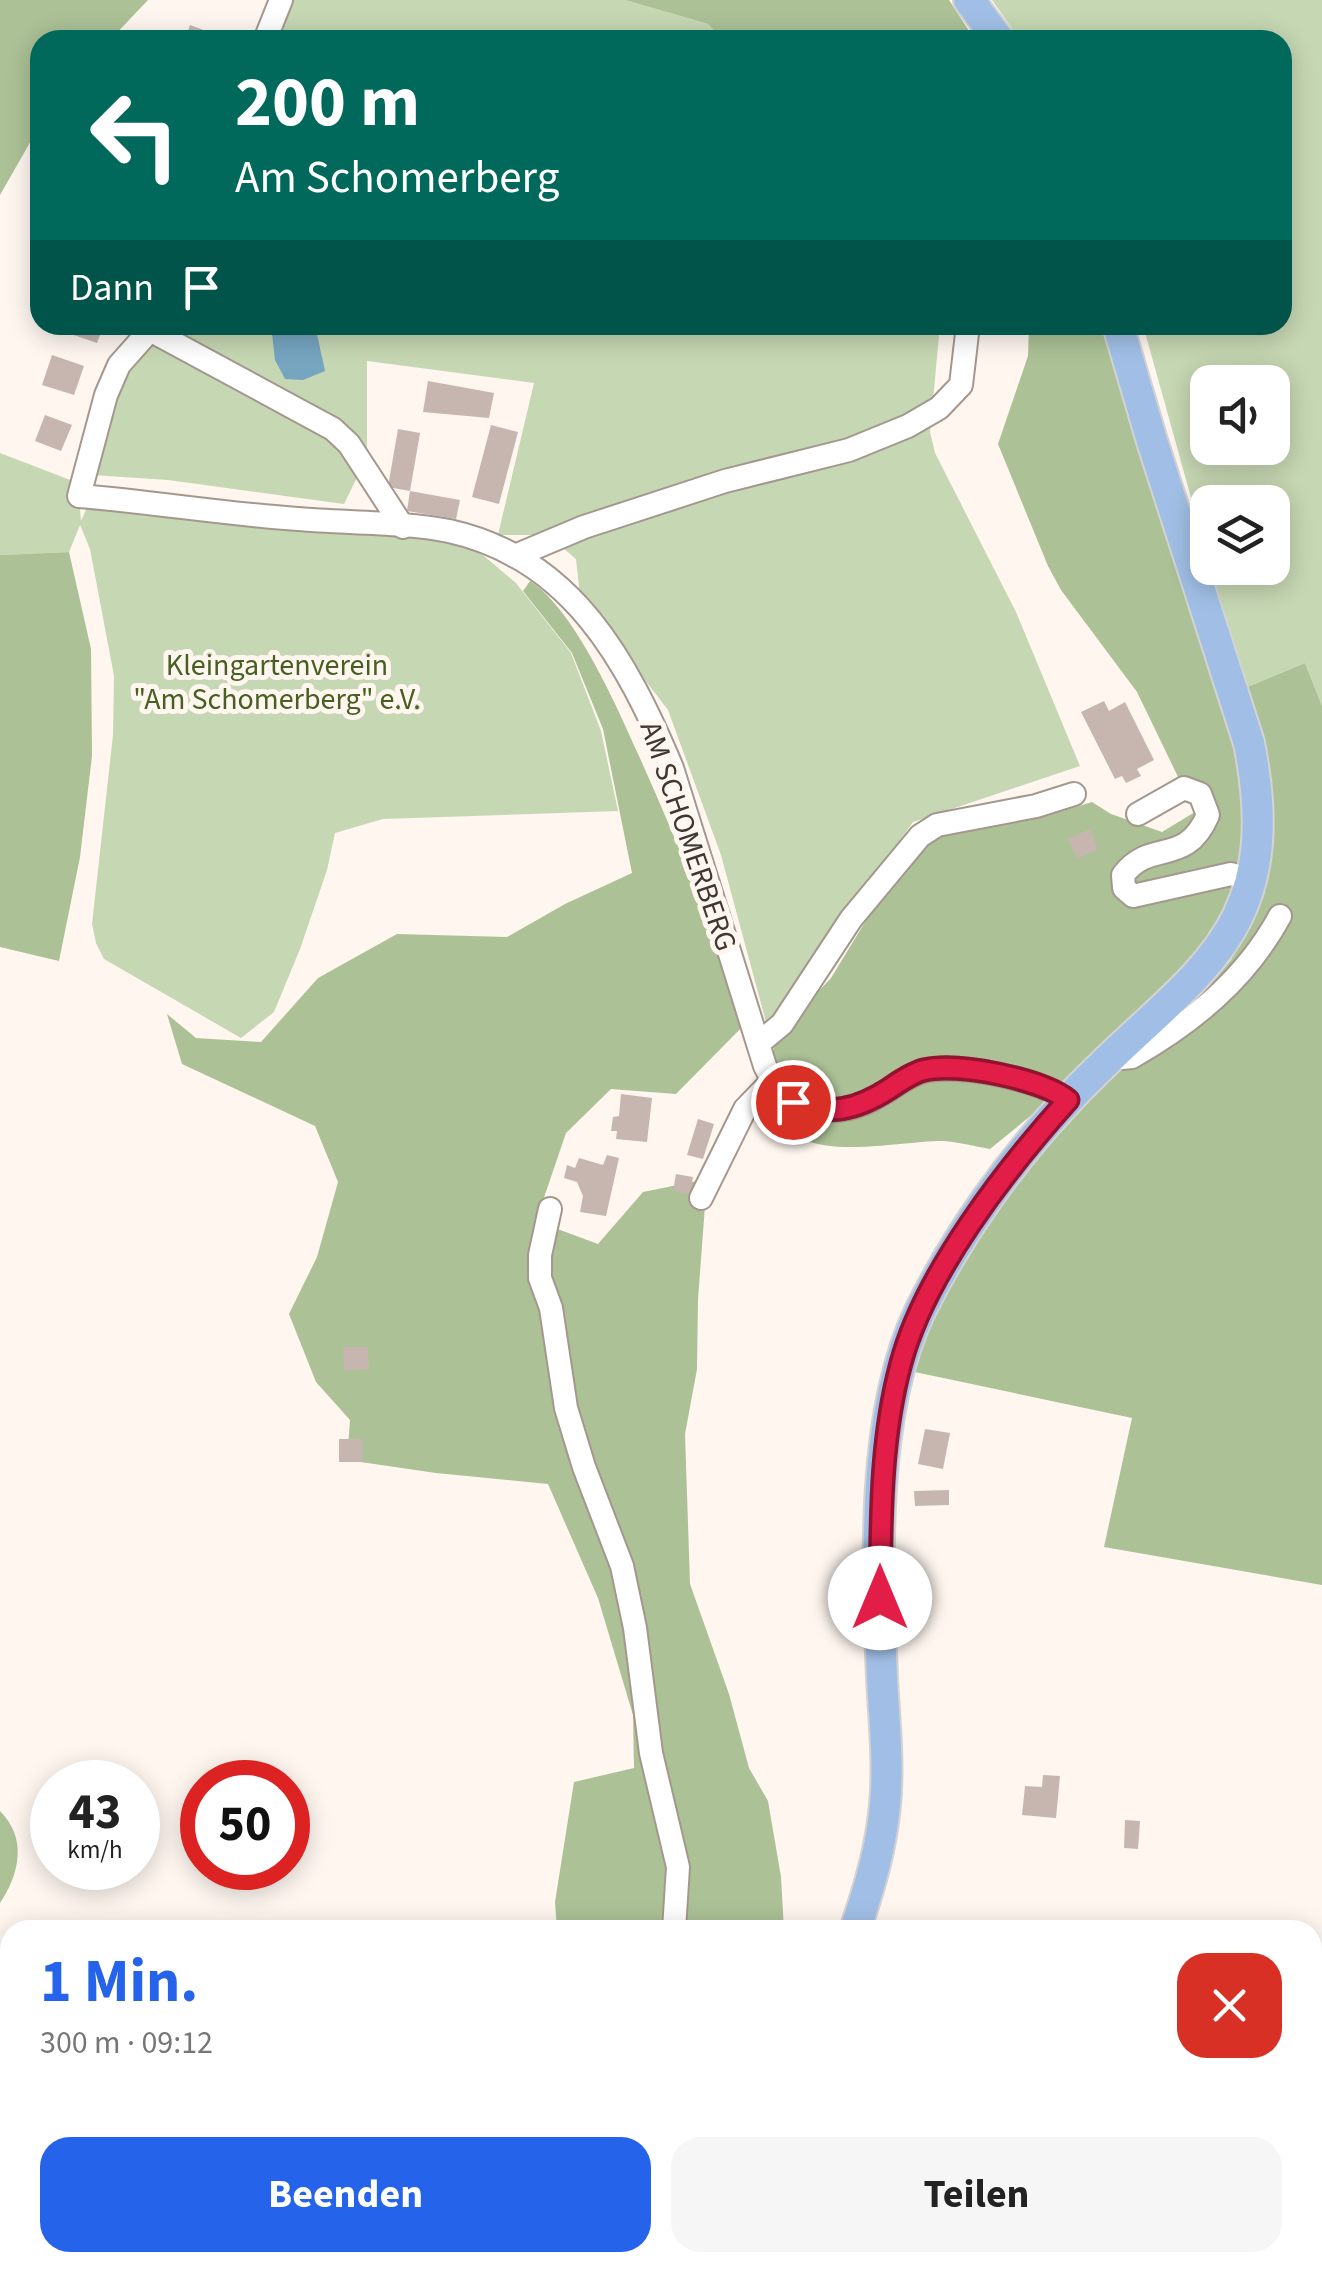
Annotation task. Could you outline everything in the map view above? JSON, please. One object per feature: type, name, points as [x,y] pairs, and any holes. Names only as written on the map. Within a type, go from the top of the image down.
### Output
[{"type":"main road","points":[[969,0],[992,30]]},
{"type":"main road","points":[[857,1920],[874,1868],[886,1803],[881,1532],[884,1452],[902,1359],[921,1310],[956,1248],[1034,1137],[1114,1053],[1210,963],[1235,923],[1253,880],[1259,834],[1257,784],[1249,742],[1121,335]]},
{"type":"street","points":[[269,30],[281,0]]},
{"type":"street","name":"AM SCHOMERBERG","points":[[144,335],[119,365],[112,380],[79,496],[445,530],[489,542],[516,556],[579,604],[617,655],[672,768],[772,1081]]},
{"type":"street","name":"AM SCHOMERBERG","points":[[163,335],[333,429],[349,444],[403,527]]},
{"type":"street","points":[[516,556],[584,527],[725,481],[848,450],[908,426],[939,408],[961,385],[967,335]]},
{"type":"street","points":[[554,583],[558,540]]},
{"type":"street","points":[[1138,814],[1184,788],[1200,794],[1208,815],[1200,833],[1185,847],[1134,859],[1123,875],[1124,888],[1132,896],[1231,874],[1253,880]]},
{"type":"street","points":[[759,1042],[782,1024],[851,919],[920,836],[937,825],[1036,806],[1074,794]]},
{"type":"street","points":[[1114,1053],[1122,1058],[1132,1057],[1202,1012],[1266,943],[1280,916]]},
{"type":"street","points":[[702,1198],[745,1109],[772,1081],[793,1102],[836,1112],[870,1102],[924,1070],[982,1072],[1030,1082],[1053,1088],[1068,1100]]},
{"type":"street","points":[[550,1210],[540,1255],[540,1278],[551,1308],[566,1408],[626,1581],[650,1752],[678,1867],[675,1920]]},
{"type":"green space","points":[[0,0],[148,0],[120,30],[30,30],[30,142],[0,195]]},
{"type":"green space","points":[[287,0],[625,0],[708,24],[713,30],[277,30]]},
{"type":"green space","points":[[625,0],[949,0],[968,30],[713,30],[708,24]]},
{"type":"green space","points":[[992,0],[1322,0],[1322,706],[1305,663],[1245,688],[1216,585],[1290,585],[1290,485],[1190,485],[1190,494],[1146,335],[1292,335],[1292,30],[1013,30]]},
{"type":"green space","points":[[150,335],[939,335],[930,432],[935,453],[1016,612],[1080,766],[913,822],[767,1026],[721,855],[668,710],[580,596],[576,559],[548,535],[498,535],[534,383],[367,361],[367,457],[344,504],[168,480],[92,475],[124,372]]},
{"type":"green space","points":[[1029,335],[1106,335],[1248,779],[1236,910],[1142,1025],[990,1149],[943,1141],[850,1147],[804,1140],[787,1129],[777,1111],[773,1040],[831,978],[873,909],[934,838],[1043,817],[1092,802],[1111,814],[1162,832],[1195,812],[1137,692],[1061,590],[1048,566],[998,444],[1028,356]]},
{"type":"green space","name":"Kleingartenverein \"Am Schomerberg\" e.V.","points":[[0,453],[78,483],[81,521],[88,505],[169,506],[471,545],[516,583],[571,653],[601,731],[618,811],[383,819],[335,833],[327,870],[274,1012],[241,1038],[104,959],[92,924],[113,735],[114,676],[90,549],[80,525],[69,552],[0,555]]},
{"type":"green space","points":[[69,552],[91,649],[92,756],[80,857],[59,961],[0,947],[0,555]]},
{"type":"green space","points":[[530,581],[547,595],[578,636],[607,687],[668,821],[750,1019],[676,1094],[611,1089],[566,1133],[536,1221],[598,1244],[643,1192],[707,1179],[697,1369],[685,1434],[690,1584],[729,1694],[749,1768],[768,1801],[781,1877],[783,1920],[556,1920],[555,1902],[574,1782],[634,1768],[633,1715],[598,1598],[548,1484],[347,1460],[350,1420],[316,1382],[289,1314],[317,1257],[338,1182],[315,1126],[182,1064],[167,1014],[196,1038],[261,1042],[318,978],[397,934],[507,937],[632,873],[603,729],[572,653],[523,591]]},
{"type":"green space","points":[[1305,663],[1322,706],[1322,1585],[1104,1547],[1132,1418],[910,1371],[927,1321],[1017,1175],[1095,1086],[1205,991],[1231,960],[1264,895],[1269,866],[1245,688]]},
{"type":"green space","points":[[0,1811],[14,1833],[18,1856],[0,1903]]},
{"type":"water","points":[[272,335],[317,335],[325,371],[303,380],[285,379],[275,360]]},
{"type":"building","points":[[74,335],[100,335],[97,343]]},
{"type":"building","points":[[52,355],[84,366],[74,395],[42,385]]},
{"type":"building","points":[[428,381],[494,393],[489,418],[423,412]]},
{"type":"building","points":[[45,415],[72,425],[61,451],[35,441]]},
{"type":"building","points":[[491,425],[518,432],[499,504],[472,497]]},
{"type":"building","points":[[398,429],[420,433],[410,491],[388,487]]},
{"type":"building","points":[[410,491],[460,500],[456,519],[407,511]]},
{"type":"building","points":[[1104,701],[1109,711],[1125,702],[1154,760],[1137,769],[1141,776],[1126,783],[1122,776],[1115,779],[1081,712]]},
{"type":"building","points":[[1090,829],[1098,849],[1077,858],[1068,839]]},
{"type":"building","points":[[621,1094],[652,1098],[647,1142],[616,1139],[617,1131],[611,1131],[613,1117],[619,1116]]},
{"type":"building","points":[[698,1119],[714,1124],[703,1159],[687,1155]]},
{"type":"building","points":[[607,1155],[619,1158],[606,1216],[580,1212],[583,1196],[577,1182],[564,1178],[567,1165],[575,1168],[579,1158],[603,1165]]},
{"type":"building","points":[[676,1174],[693,1177],[690,1194],[673,1191]]},
{"type":"building","points":[[343,1347],[368,1347],[369,1369],[344,1370]]},
{"type":"building","points":[[925,1429],[950,1433],[943,1469],[918,1464]]},
{"type":"building","points":[[339,1439],[363,1439],[363,1462],[339,1462]]},
{"type":"building","points":[[949,1490],[949,1505],[915,1506],[914,1491]]},
{"type":"building","points":[[1043,1775],[1060,1776],[1056,1818],[1022,1815],[1025,1786],[1042,1787]]},
{"type":"building","points":[[1125,1820],[1140,1821],[1138,1849],[1124,1848]]},
{"type":"route","points":[[793,1102],[836,1112],[870,1102],[924,1070],[982,1072],[1030,1082],[1053,1088],[1068,1100],[1034,1137],[979,1212],[934,1286],[910,1335],[896,1383],[884,1452],[880,1598]]}]
